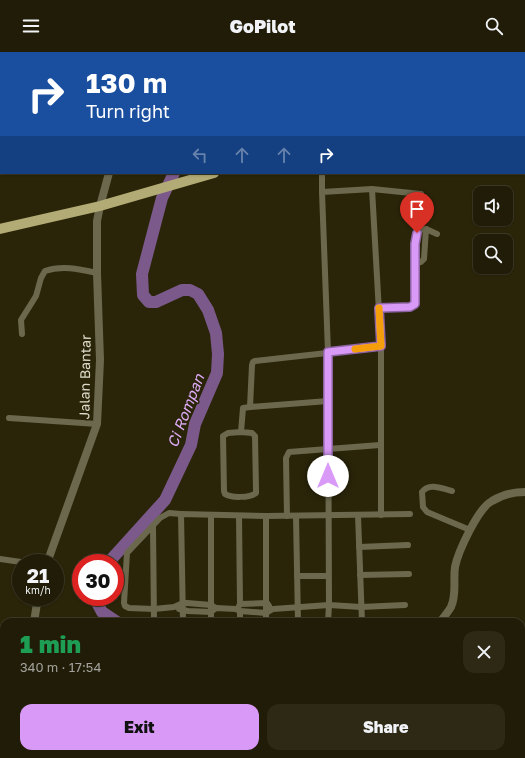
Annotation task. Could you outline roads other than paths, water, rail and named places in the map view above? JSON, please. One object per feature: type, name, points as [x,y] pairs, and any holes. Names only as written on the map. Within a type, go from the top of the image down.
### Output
[{"type":"main road","points":[[0,229],[100,206],[210,174]]},
{"type":"street","name":"Jalan Bantar","points":[[50,554],[97,424],[100,360],[97,273],[98,221],[100,206],[109,174]]},
{"type":"street","points":[[322,174],[328,352],[328,618]]},
{"type":"street","points":[[322,192],[372,189],[422,194]]},
{"type":"street","points":[[372,189],[381,346],[381,514]]},
{"type":"street","points":[[379,308],[410,307],[415,304],[415,244],[417,233],[419,230],[426,229],[437,234]]},
{"type":"street","points":[[415,264],[424,259],[426,229]]},
{"type":"street","points":[[22,334],[21,320],[36,296],[40,278],[45,271],[57,268],[76,269],[97,273]]},
{"type":"street","points":[[250,407],[252,362],[255,360],[381,346]]},
{"type":"street","points":[[241,432],[243,408],[328,401]]},
{"type":"street","points":[[9,418],[97,424]]},
{"type":"street","points":[[241,432],[252,433],[255,436],[256,493],[252,496],[229,496],[225,494],[224,491],[223,436],[226,434],[241,432]]},
{"type":"street","points":[[287,516],[286,458],[289,452],[380,445]]},
{"type":"street","points":[[452,491],[434,487],[424,489],[421,497],[423,508],[427,512],[470,530]]},
{"type":"street","points":[[443,618],[451,608],[454,597],[455,568],[460,553],[470,530],[485,506],[492,501],[505,496],[525,492]]},
{"type":"street","points":[[181,514],[183,618]]},
{"type":"street","points":[[213,608],[183,603],[174,607],[154,609],[127,608],[124,603],[127,553],[164,515],[328,516],[410,514]]},
{"type":"street","points":[[211,515],[213,608],[211,618]]},
{"type":"street","points":[[358,515],[362,618]]},
{"type":"street","points":[[239,516],[240,618]]},
{"type":"street","points":[[266,516],[266,618]]},
{"type":"street","points":[[296,516],[298,618]]},
{"type":"street","points":[[153,526],[154,618]]},
{"type":"street","points":[[359,547],[408,545]]},
{"type":"street","points":[[0,558],[12,560]]},
{"type":"street","points":[[360,575],[409,574]]},
{"type":"street","points":[[297,576],[328,576]]},
{"type":"street","points":[[174,607],[183,611],[213,608],[239,608],[267,603]]},
{"type":"street","points":[[267,603],[273,609]]},
{"type":"street","points":[[239,608],[266,613],[273,609],[329,605],[361,607],[405,605]]},
{"type":"street","points":[[35,618],[37,606]]},
{"type":"waterway","name":"Ci Rompan","points":[[116,554],[165,500],[191,445],[195,424],[217,373],[218,354],[216,333],[208,310],[198,294],[190,290],[182,290],[156,302],[149,302],[143,295],[142,274],[162,198],[174,174]]},
{"type":"waterway","name":"Ci Rompan","points":[[99,606],[102,612],[111,618]]}]
